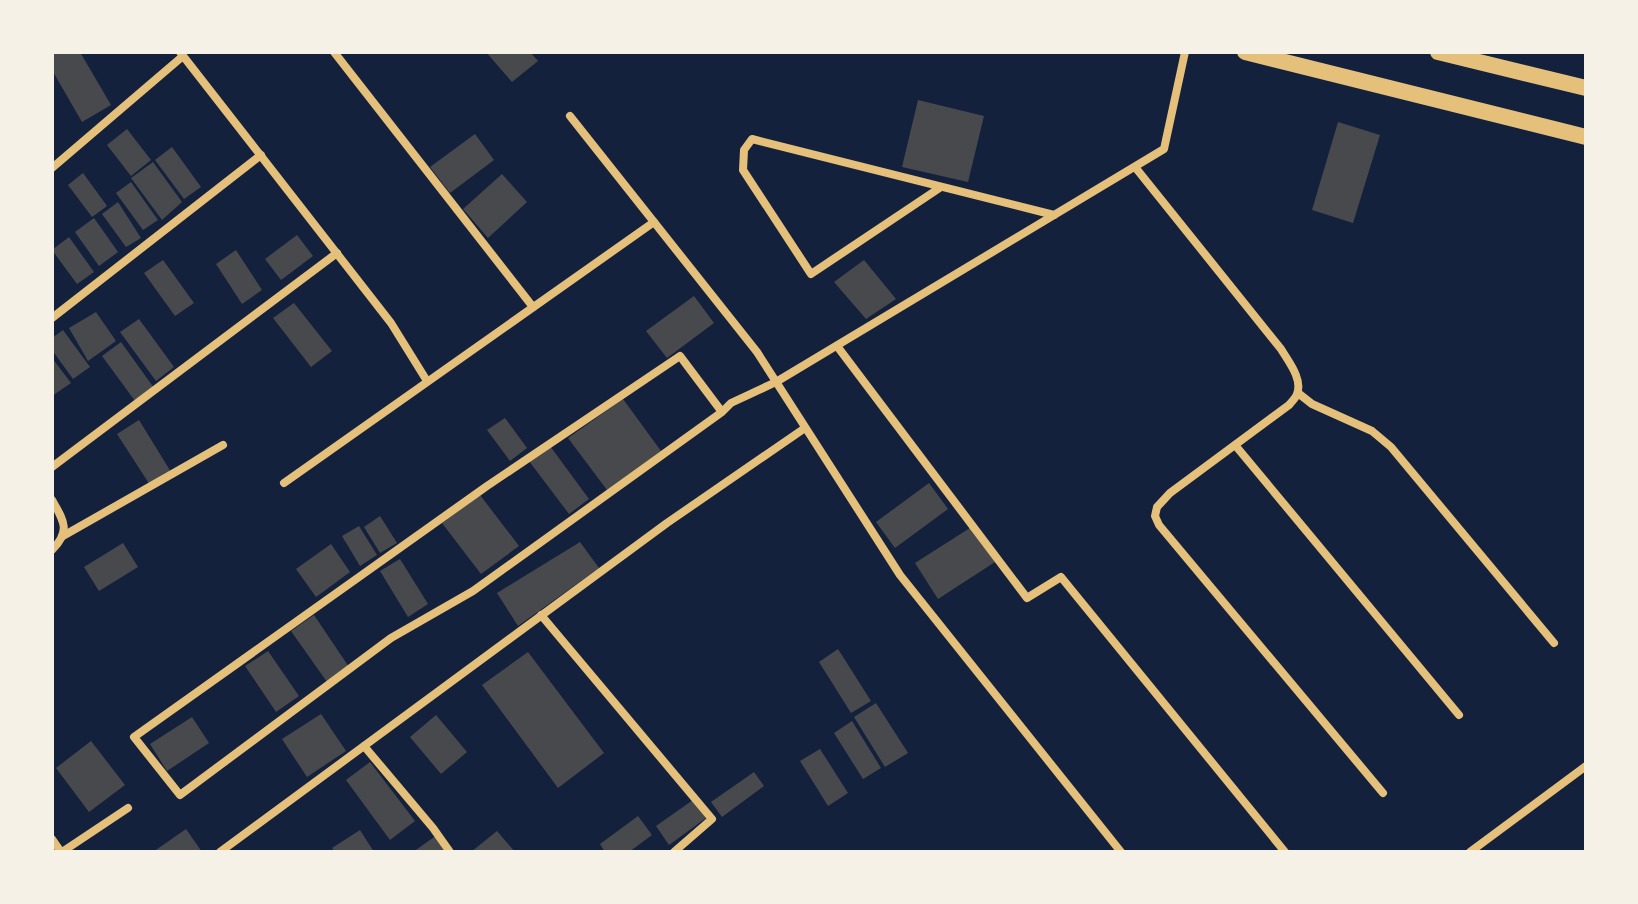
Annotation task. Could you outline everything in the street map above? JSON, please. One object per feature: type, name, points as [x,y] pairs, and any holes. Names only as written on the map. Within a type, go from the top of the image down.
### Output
[{"type":"main road","points":[[1245,52],[1586,137]]},
{"type":"main road","points":[[1438,52],[1586,88]]},
{"type":"street","points":[[334,52],[533,307]]},
{"type":"street","points":[[722,412],[680,356],[487,486],[134,737],[180,795],[391,638],[473,591],[722,412],[731,403],[776,382],[1164,149],[1185,52]]},
{"type":"street","points":[[52,168],[181,54],[391,323],[427,381]]},
{"type":"street","points":[[570,116],[757,352],[900,575],[1121,852]]},
{"type":"street","points":[[941,187],[811,274],[743,170],[744,150],[752,139],[1054,215]]},
{"type":"street","points":[[52,318],[261,155]]},
{"type":"street","points":[[1135,167],[1281,349],[1299,384],[1298,393],[1289,405],[1170,493],[1157,507],[1155,516],[1159,525],[1383,793]]},
{"type":"street","points":[[284,483],[654,222]]},
{"type":"street","points":[[52,467],[337,253]]},
{"type":"street","points":[[837,346],[1027,598],[1061,577],[1285,852]]},
{"type":"street","points":[[1298,393],[1312,404],[1372,431],[1391,447],[1554,643]]},
{"type":"street","points":[[220,852],[667,523],[805,428]]},
{"type":"street","points":[[52,550],[63,536],[223,445]]},
{"type":"street","points":[[1235,445],[1459,715]]},
{"type":"street","points":[[52,500],[64,521],[63,536]]},
{"type":"street","points":[[541,615],[712,819],[674,852]]},
{"type":"street","points":[[364,746],[450,852]]},
{"type":"street","points":[[1470,852],[1586,766]]},
{"type":"street","points":[[52,839],[62,852],[128,808]]},
{"type":"building","points":[[54,52],[80,52],[111,105],[82,122],[52,70]]},
{"type":"building","points":[[486,52],[530,52],[538,61],[512,82]]},
{"type":"building","points":[[918,100],[984,116],[968,182],[902,167]]},
{"type":"building","points":[[1338,122],[1380,135],[1353,223],[1312,210]]},
{"type":"building","points":[[127,129],[151,160],[131,176],[107,145]]},
{"type":"building","points":[[475,134],[494,160],[450,193],[430,167]]},
{"type":"building","points":[[172,147],[201,187],[184,199],[155,160]]},
{"type":"building","points":[[153,162],[182,202],[162,220],[131,178]]},
{"type":"building","points":[[83,173],[107,206],[92,217],[68,185]]},
{"type":"building","points":[[502,174],[527,202],[488,238],[463,209]]},
{"type":"building","points":[[131,182],[158,220],[143,230],[116,193]]},
{"type":"building","points":[[118,202],[141,238],[126,247],[102,214]]},
{"type":"building","points":[[94,218],[118,252],[99,266],[75,232]]},
{"type":"building","points":[[297,235],[313,256],[281,280],[265,259]]},
{"type":"building","points":[[69,237],[94,272],[77,284],[52,250]]},
{"type":"building","points":[[236,250],[262,290],[242,304],[216,264]]},
{"type":"building","points":[[163,260],[194,303],[175,316],[144,273]]},
{"type":"building","points":[[864,260],[896,299],[866,319],[834,282]]},
{"type":"building","points":[[694,296],[714,323],[667,358],[646,331]]},
{"type":"building","points":[[294,303],[332,351],[311,367],[273,318]]},
{"type":"building","points":[[96,312],[116,341],[88,361],[69,328]]},
{"type":"building","points":[[139,319],[174,367],[156,381],[120,332]]},
{"type":"building","points":[[63,330],[90,367],[73,379],[52,350],[52,338]]},
{"type":"building","points":[[121,342],[154,388],[135,401],[102,356]]},
{"type":"building","points":[[52,358],[71,383],[52,396]]},
{"type":"building","points":[[623,399],[661,451],[607,490],[568,438]]},
{"type":"building","points":[[505,418],[527,448],[510,461],[487,430]]},
{"type":"building","points":[[139,420],[171,472],[150,485],[117,434]]},
{"type":"building","points":[[550,446],[589,499],[569,514],[529,461]]},
{"type":"building","points":[[929,483],[948,509],[895,548],[876,522]]},
{"type":"building","points":[[480,495],[519,546],[481,574],[442,523]]},
{"type":"building","points":[[380,516],[397,543],[380,553],[364,527]]},
{"type":"building","points":[[359,526],[377,555],[360,566],[342,536]]},
{"type":"building","points":[[973,526],[995,562],[938,599],[915,563]]},
{"type":"building","points":[[580,542],[599,568],[518,626],[497,593]]},
{"type":"building","points":[[123,543],[138,567],[99,591],[84,567]]},
{"type":"building","points":[[331,544],[350,572],[316,597],[296,569]]},
{"type":"building","points":[[400,559],[428,604],[408,617],[380,571]]},
{"type":"building","points":[[314,615],[349,667],[327,682],[291,631]]},
{"type":"building","points":[[838,649],[871,701],[851,713],[819,662]]},
{"type":"building","points":[[268,651],[299,696],[276,712],[245,666]]},
{"type":"building","points":[[528,652],[604,753],[558,788],[482,685]]},
{"type":"building","points":[[876,703],[908,753],[885,767],[854,717]]},
{"type":"building","points":[[321,714],[346,751],[307,777],[282,739]]},
{"type":"building","points":[[436,715],[467,752],[441,774],[410,737]]},
{"type":"building","points":[[192,717],[209,743],[167,771],[150,744]]},
{"type":"building","points":[[852,721],[881,768],[863,779],[834,733]]},
{"type":"building","points":[[91,741],[125,785],[89,812],[56,768]]},
{"type":"building","points":[[820,749],[848,793],[828,806],[800,761]]},
{"type":"building","points":[[370,762],[415,821],[390,840],[346,780]]},
{"type":"building","points":[[754,772],[764,786],[722,817],[711,802]]},
{"type":"building","points":[[693,800],[706,818],[669,845],[656,826]]},
{"type":"building","points":[[638,816],[652,835],[629,852],[605,852],[600,844]]},
{"type":"building","points":[[186,829],[202,852],[153,852]]},
{"type":"building","points":[[360,830],[374,852],[335,852],[332,848]]},
{"type":"building","points":[[497,831],[515,852],[471,852]]},
{"type":"building","points":[[437,835],[449,852],[413,852]]}]
